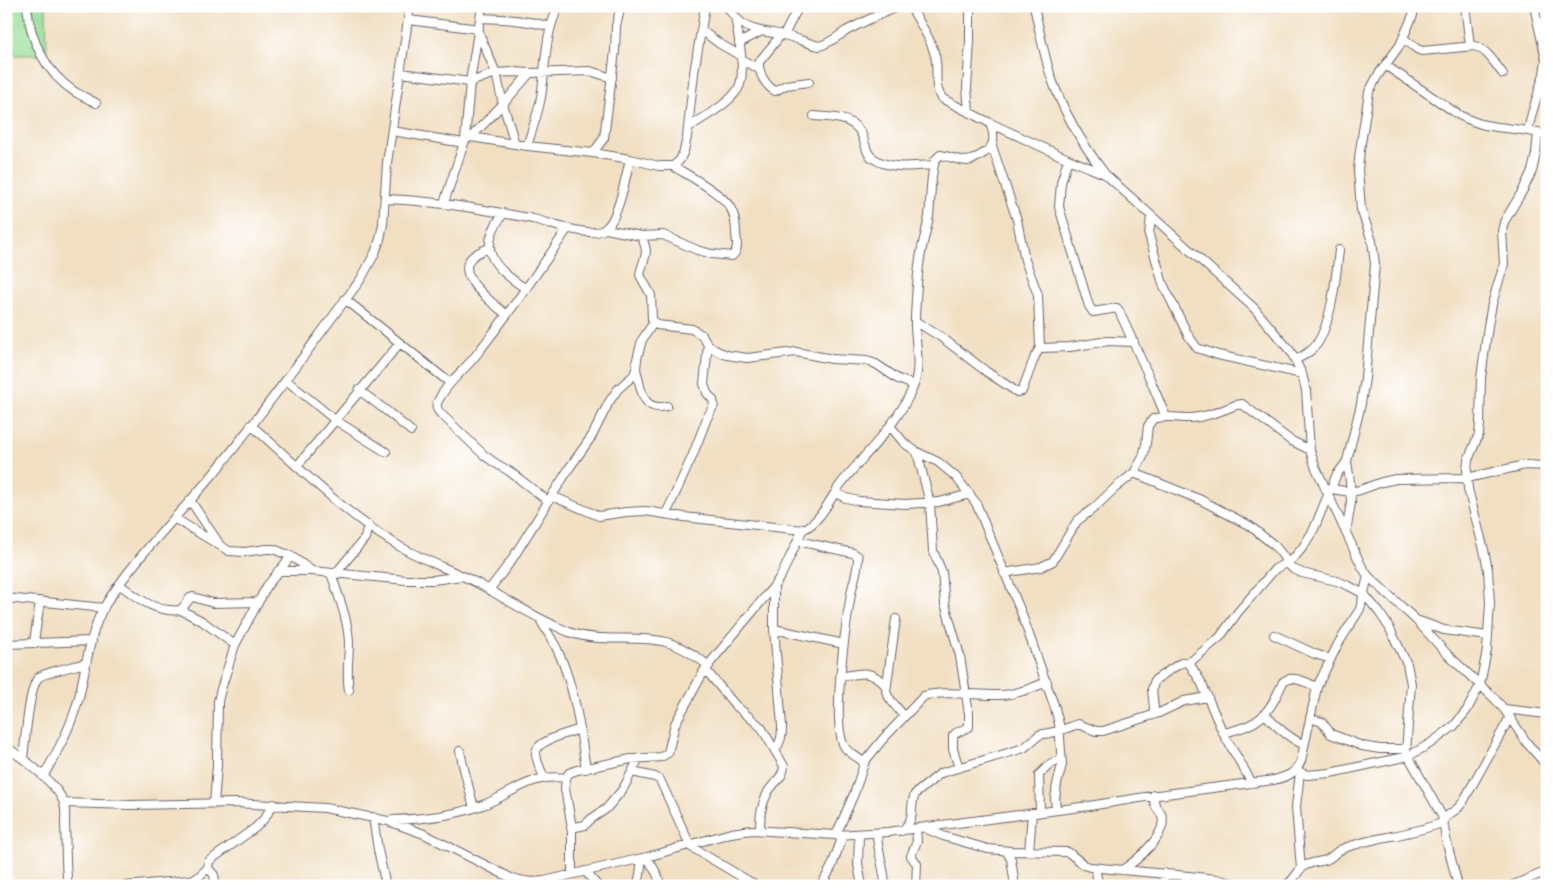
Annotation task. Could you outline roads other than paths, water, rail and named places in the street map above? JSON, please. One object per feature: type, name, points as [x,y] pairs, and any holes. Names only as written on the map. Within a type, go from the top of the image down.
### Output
[{"type":"street","points":[[26,6],[38,50],[46,63],[61,80],[76,92],[96,103]]},
{"type":"street","points":[[43,777],[70,728],[92,640],[104,608],[120,584],[286,380],[361,279],[376,252],[383,224],[388,163],[410,6]]},
{"type":"street","points":[[444,203],[466,140],[470,82],[482,6]]},
{"type":"street","points":[[527,146],[541,98],[551,27],[559,6]]},
{"type":"street","points":[[594,153],[604,138],[612,78],[616,26],[621,6]]},
{"type":"street","points":[[673,166],[680,160],[684,151],[689,126],[694,73],[705,6]]},
{"type":"street","points":[[726,6],[747,27],[760,32],[783,35],[821,46],[900,6]]},
{"type":"street","points":[[799,6],[783,35],[760,59],[758,64],[766,83],[774,91],[786,85],[809,82]]},
{"type":"street","points":[[910,6],[936,58],[938,92],[944,99],[990,123],[1105,174]]},
{"type":"street","points":[[969,112],[967,88],[970,6]]},
{"type":"street","points":[[1034,6],[1052,78],[1079,134],[1105,174],[1254,308],[1291,352],[1302,374],[1306,390],[1310,450],[1315,466],[1361,565],[1368,576],[1416,620],[1448,656],[1504,709],[1527,743],[1547,766]]},
{"type":"street","points":[[1346,532],[1350,513],[1351,492],[1347,461],[1361,404],[1375,264],[1372,241],[1361,209],[1358,170],[1360,150],[1369,92],[1378,74],[1403,38],[1415,6]]},
{"type":"street","points":[[1465,6],[1470,46]]},
{"type":"street","points":[[1528,130],[1544,74],[1546,60],[1534,6]]},
{"type":"street","points":[[689,126],[728,100],[739,88],[742,74],[740,43],[735,17]]},
{"type":"street","points":[[481,18],[535,22],[551,27]]},
{"type":"street","points":[[409,20],[479,31]]},
{"type":"street","points":[[701,30],[759,69]]},
{"type":"street","points":[[479,31],[496,73],[515,144]]},
{"type":"street","points":[[740,43],[760,32]]},
{"type":"street","points":[[1403,38],[1422,51],[1470,46],[1478,47],[1484,51],[1504,74]]},
{"type":"street","points":[[1385,65],[1466,118],[1486,125],[1528,130],[1547,135]]},
{"type":"street","points":[[401,73],[470,82],[496,73],[590,71],[612,78]]},
{"type":"street","points":[[466,140],[503,104],[530,73]]},
{"type":"street","points":[[814,116],[835,117],[849,121],[863,135],[866,150],[872,158],[892,166],[934,165]]},
{"type":"street","points":[[572,874],[572,828],[565,789],[566,778],[569,773],[639,758],[661,757],[668,753],[675,724],[707,668],[774,586],[782,574],[803,529],[815,521],[852,470],[891,427],[908,399],[917,373],[915,320],[921,254],[929,217],[935,160],[940,156],[967,161],[985,153],[992,146],[994,138],[990,123]]},
{"type":"street","points":[[386,199],[444,203],[587,232],[606,229],[641,236],[663,235],[691,248],[712,254],[732,256],[736,252],[737,246],[736,226],[730,206],[703,184],[673,166],[659,166],[594,153],[392,131]]},
{"type":"street","points":[[64,803],[131,805],[274,804],[325,808],[388,820],[424,834],[511,878],[533,884],[752,830],[839,835],[902,831],[1274,780],[1298,771],[1307,775],[1330,773],[1408,753],[1431,743],[1454,726],[1468,710],[1480,685],[1486,656],[1490,604],[1488,570],[1470,500],[1467,478],[1468,460],[1479,434],[1481,378],[1489,319],[1504,264],[1502,231],[1504,222],[1532,171],[1538,132]]},
{"type":"street","points":[[915,320],[1017,392],[1022,391],[1035,356],[1040,348],[1038,295],[1026,260],[1015,211],[992,146]]},
{"type":"street","points":[[606,229],[612,222],[616,212],[630,159]]},
{"type":"street","points":[[1068,159],[1061,182],[1060,207],[1089,306],[1093,312],[1116,308],[1119,311],[1166,417]]},
{"type":"street","points":[[503,214],[493,229],[490,248],[492,259],[500,270],[526,289]]},
{"type":"street","points":[[1151,216],[1149,235],[1163,284],[1197,348],[1218,355],[1302,374]]},
{"type":"street","points":[[568,228],[507,315],[473,359],[450,383],[438,401],[437,410],[484,455],[495,463],[550,498],[599,516],[636,511],[803,529]]},
{"type":"street","points":[[641,236],[647,253],[640,275],[650,295],[652,319],[657,325],[692,328],[702,335],[708,345],[717,352],[737,357],[757,357],[796,352],[832,359],[867,361],[876,364],[898,379],[914,385]]},
{"type":"street","points":[[490,248],[478,251],[471,257],[467,269],[468,276],[483,295],[507,315]]},
{"type":"street","points":[[1295,360],[1313,349],[1322,334],[1331,304],[1339,250]]},
{"type":"street","points":[[345,299],[450,383]]},
{"type":"street","points":[[654,322],[642,340],[636,370],[642,395],[646,401],[657,408],[667,406]]},
{"type":"street","points":[[1040,348],[1070,347],[1108,341],[1134,342]]},
{"type":"street","points":[[297,466],[400,342]]},
{"type":"street","points":[[666,514],[692,457],[706,418],[714,405],[704,384],[708,345]]},
{"type":"street","points":[[489,590],[511,561],[570,467],[592,436],[609,402],[618,389],[634,375],[636,370]]},
{"type":"street","points":[[286,380],[335,420],[386,452]]},
{"type":"street","points":[[359,390],[411,431]]},
{"type":"street","points":[[1004,573],[1041,567],[1053,561],[1077,521],[1134,473],[1145,452],[1148,426],[1154,419],[1203,416],[1242,404],[1290,440],[1310,450]]},
{"type":"street","points":[[251,425],[327,494],[380,534],[416,555],[464,576],[540,619],[584,637],[667,642],[681,648],[707,668],[735,705],[760,727],[785,769],[782,776],[769,791],[761,807],[760,830]]},
{"type":"street","points":[[891,427],[904,442],[917,452],[938,462],[961,484],[976,503],[1021,612],[1056,708],[1061,759],[1056,792],[1056,810]]},
{"type":"street","points":[[917,452],[930,503],[933,551],[942,572],[945,604],[956,640],[969,714],[969,727],[953,736],[953,749],[958,768]]},
{"type":"street","points":[[1152,715],[1154,708],[1152,689],[1155,680],[1179,664],[1189,663],[1220,637],[1238,612],[1275,569],[1287,563],[1297,554],[1308,539],[1336,476],[1347,461]]},
{"type":"street","points":[[1328,491],[1351,492],[1396,479],[1467,478],[1525,465],[1547,466]]},
{"type":"street","points":[[1134,473],[1201,500],[1250,526],[1275,546],[1287,563],[1294,569],[1302,574],[1337,581],[1364,594],[1379,612],[1389,627],[1407,664],[1411,684],[1408,753],[1444,820],[1446,839],[1458,886]]},
{"type":"street","points":[[956,496],[961,484]]},
{"type":"street","points":[[834,493],[858,501],[905,504],[930,503],[970,494]]},
{"type":"street","points":[[190,500],[219,544]]},
{"type":"street","points":[[174,518],[229,551],[272,549],[291,556],[312,571]]},
{"type":"street","points":[[333,573],[365,538],[368,525]]},
{"type":"street","points":[[365,538],[380,534]]},
{"type":"street","points":[[798,541],[853,553],[858,556],[844,644],[839,714],[842,740],[845,748],[864,763]]},
{"type":"street","points":[[214,804],[218,701],[235,645],[258,602],[278,571],[291,556]]},
{"type":"street","points":[[278,571],[312,571],[406,580],[433,580],[464,576]]},
{"type":"street","points":[[333,573],[348,632],[347,680],[350,690]]},
{"type":"street","points":[[1301,869],[1296,807],[1298,771],[1317,687],[1338,644],[1360,609],[1368,576]]},
{"type":"street","points":[[120,584],[146,604],[169,610],[181,610],[202,621],[235,645]]},
{"type":"street","points":[[774,586],[774,629],[782,726],[782,738],[774,750]]},
{"type":"street","points":[[181,610],[190,598],[193,597],[213,603],[258,602]]},
{"type":"street","points":[[6,598],[104,608]]},
{"type":"street","points":[[34,642],[40,601]]},
{"type":"street","points":[[540,619],[557,649],[569,678],[586,769]]},
{"type":"street","points":[[896,620],[886,686],[887,696],[904,717]]},
{"type":"street","points":[[1416,620],[1444,630],[1488,636]]},
{"type":"street","points":[[774,629],[844,644]]},
{"type":"street","points":[[1274,635],[1315,654],[1331,659]]},
{"type":"street","points":[[6,644],[92,640]]},
{"type":"street","points":[[1189,663],[1202,682],[1224,733],[1252,783]]},
{"type":"street","points":[[23,758],[34,684],[37,679],[46,674],[86,664]]},
{"type":"street","points":[[841,677],[867,673],[881,680],[886,686]]},
{"type":"street","points":[[1224,733],[1249,726],[1265,714],[1272,707],[1283,682],[1287,679],[1297,679],[1317,687]]},
{"type":"street","points":[[820,886],[832,866],[839,835],[864,763],[883,738],[921,698],[926,695],[1012,694],[1047,682]]},
{"type":"street","points":[[902,831],[911,821],[916,794],[937,776],[1024,748],[1044,733],[1059,732],[1078,724],[1096,731],[1104,731],[1160,713],[1184,700],[1208,697]]},
{"type":"street","points":[[1504,709],[1547,714]]},
{"type":"street","points":[[1265,714],[1284,734],[1304,745]]},
{"type":"street","points":[[1287,886],[1305,866],[1326,860],[1339,850],[1355,844],[1412,833],[1444,820],[1463,802],[1510,717]]},
{"type":"street","points":[[1310,718],[1322,722],[1331,734],[1362,746],[1408,753]]},
{"type":"street","points":[[544,778],[537,757],[536,751],[538,746],[548,740],[580,729]]},
{"type":"street","points":[[6,747],[23,758],[59,792],[64,803],[68,886]]},
{"type":"street","points":[[460,751],[474,808]]},
{"type":"street","points":[[572,828],[586,825],[591,819],[606,809],[619,795],[639,758]]},
{"type":"street","points":[[1029,852],[1036,813],[1039,776],[1045,768],[1061,759]]},
{"type":"street","points":[[632,772],[655,777],[660,780],[689,845],[744,882],[757,886]]},
{"type":"street","points":[[388,820],[429,818],[474,808],[526,784],[544,778],[566,778]]},
{"type":"street","points":[[1122,870],[1140,857],[1160,832],[1162,817],[1155,807],[1154,795]]},
{"type":"street","points":[[216,886],[214,875],[208,868],[208,861],[255,828],[274,804]]},
{"type":"street","points":[[373,817],[386,886]]},
{"type":"street","points":[[925,828],[972,845],[1006,851],[1068,852],[1084,865],[1095,868],[1216,879],[1244,886]]},
{"type":"street","points":[[916,829],[917,841],[910,856],[916,864],[916,886]]},
{"type":"street","points":[[878,833],[878,850],[885,886]]},
{"type":"street","points":[[859,835],[858,864],[862,886]]},
{"type":"street","points":[[1006,851],[1011,859],[1016,886]]},
{"type":"street","points":[[637,886],[644,857]]},
{"type":"street","points":[[644,857],[657,874],[661,886]]},
{"type":"street","points":[[126,886],[190,880],[197,878],[208,868]]},
{"type":"street","points":[[1095,868],[1099,886]]},
{"type":"street","points":[[585,871],[598,886]]},
{"type":"street","points":[[1511,886],[1528,883],[1547,871]]},
{"type":"street","points":[[1163,886],[1164,873]]},
{"type":"street","points":[[561,877],[562,886]]}]
